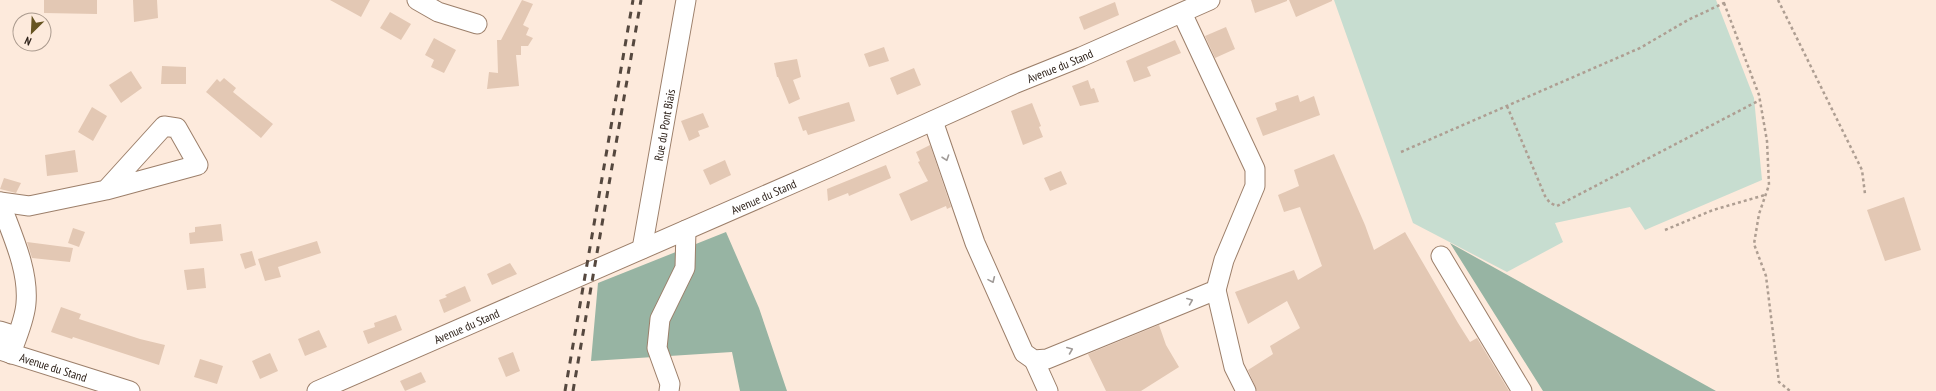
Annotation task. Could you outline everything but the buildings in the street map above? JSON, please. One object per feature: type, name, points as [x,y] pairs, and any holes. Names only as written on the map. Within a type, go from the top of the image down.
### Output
[{"type":"street","points":[[417,0],[438,12],[477,24]]},
{"type":"street","name":"Rue du Pont Biais","points":[[642,249],[686,0]]},
{"type":"street","name":"Avenue du Stand","points":[[317,391],[686,230],[1014,84],[1081,57],[1210,0]]},
{"type":"street","points":[[1182,13],[1255,169],[1255,186],[1224,260],[1216,290],[1234,367],[1246,391]]},
{"type":"street","points":[[933,121],[975,243],[1024,353],[1034,360],[1048,391]]},
{"type":"street","points":[[7,343],[26,305],[27,291],[24,272],[0,202],[29,206],[106,190],[198,165],[177,128],[164,126],[106,190]]},
{"type":"street","points":[[669,391],[670,384],[657,348],[660,320],[685,268],[686,230]]},
{"type":"street","points":[[1441,256],[1522,391]]},
{"type":"street","points":[[1034,360],[1047,359],[1216,290]]},
{"type":"street","name":"Avenue du Stand","points":[[7,343],[130,391]]},
{"type":"path","points":[[1778,0],[1862,170],[1865,194]]},
{"type":"path","points":[[1401,152],[1640,48],[1723,1],[1760,100],[1767,141],[1769,185],[1759,214],[1754,244],[1766,276],[1779,382],[1790,391]]},
{"type":"path","points":[[1507,106],[1545,196],[1550,203],[1557,206],[1760,100]]},
{"type":"path","points":[[1666,230],[1713,210],[1765,195]]},
{"type":"green space","points":[[1334,0],[1716,0],[1754,98],[1762,180],[1645,230],[1630,207],[1555,223],[1563,242],[1507,272],[1413,223]]},
{"type":"green space","points":[[726,232],[759,308],[787,391],[740,391],[732,352],[591,361],[598,283]]},
{"type":"green space","points":[[1450,243],[1716,391],[1543,391]]},
{"type":"railway","points":[[565,391],[633,0]]},
{"type":"railway","points":[[573,391],[641,0]]}]
